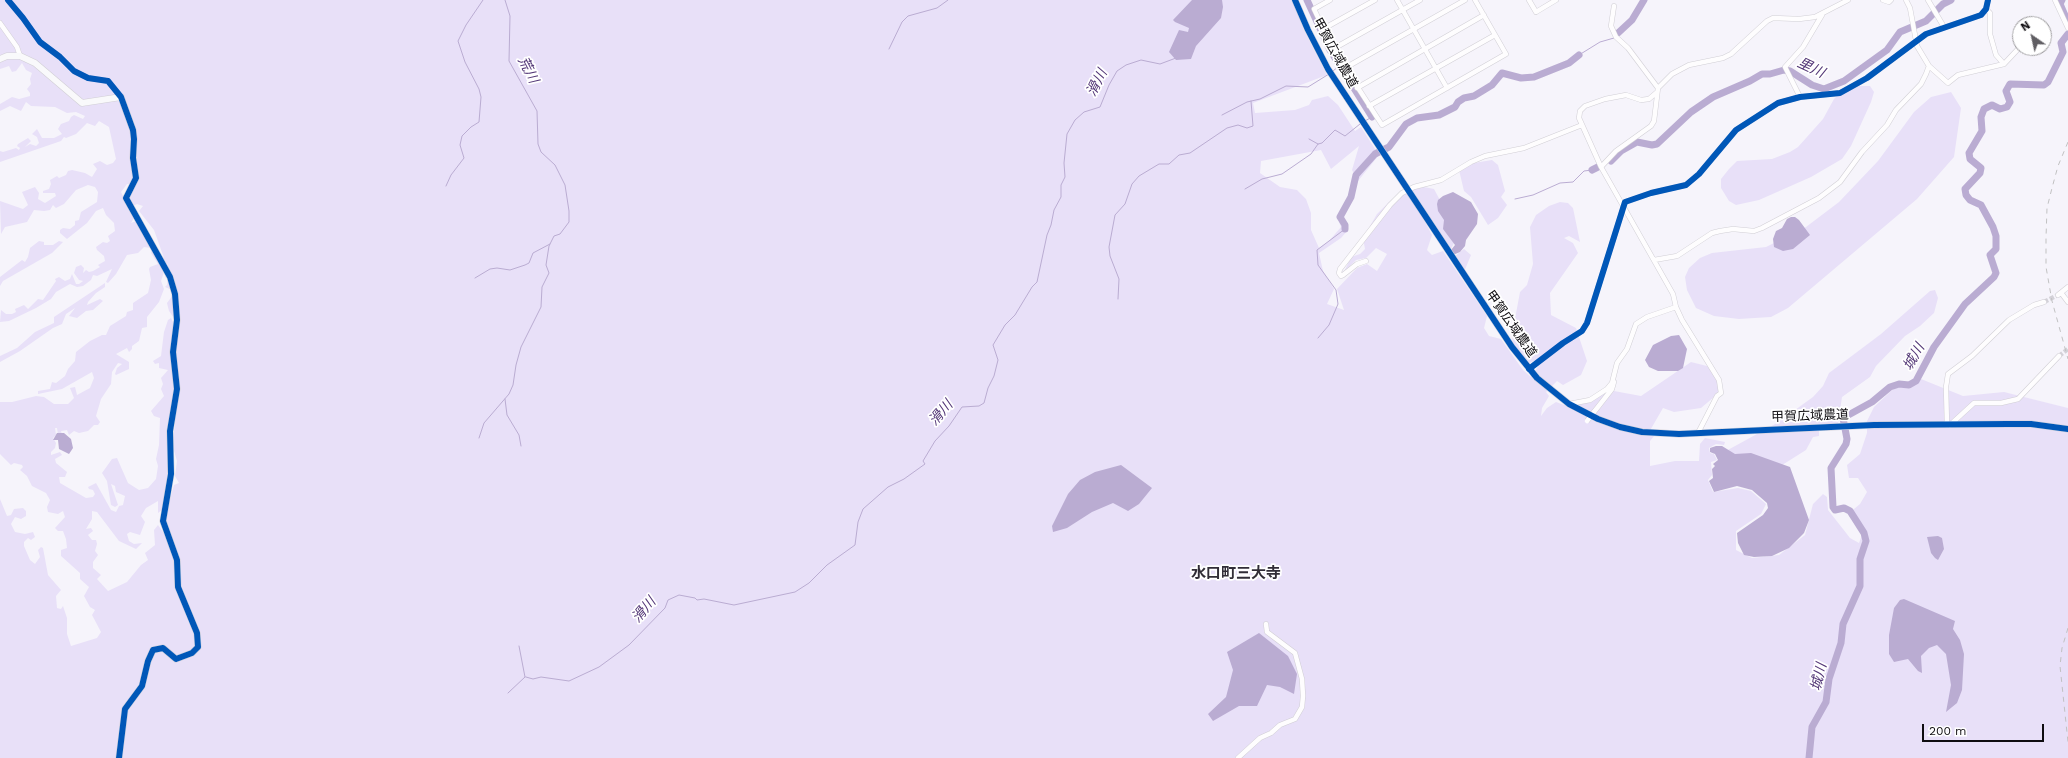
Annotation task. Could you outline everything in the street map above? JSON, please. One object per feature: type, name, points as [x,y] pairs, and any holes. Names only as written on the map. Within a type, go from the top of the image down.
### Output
[{"type":"street","points":[[8,0],[40,42],[60,57],[74,71],[88,78],[108,81],[121,97],[134,139],[133,158],[136,178],[126,198],[170,277],[175,294],[177,320],[173,352],[177,389],[170,431],[171,474],[163,521],[177,560],[178,587],[193,621],[198,642],[196,650],[176,659],[163,648],[153,650],[148,661],[142,686],[125,709],[120,758]]},
{"type":"street","points":[[1330,0],[1314,9],[1323,29],[1345,68],[1382,125],[1506,54],[1475,0]]},
{"type":"street","points":[[1323,29],[1375,0]]},
{"type":"street","points":[[1396,0],[1447,88]]},
{"type":"street","points":[[1334,49],[1420,0]]},
{"type":"street","points":[[1345,68],[1465,0]]},
{"type":"street","points":[[1529,0],[1536,12],[1556,0]]},
{"type":"street","points":[[1600,167],[1616,151],[1651,126],[1654,122],[1657,103],[1656,93],[1658,88],[1672,74],[1689,65],[1723,58],[1731,54],[1767,21],[1773,18],[1799,19],[1822,14],[1848,0]]},
{"type":"street","points":[[1884,0],[1889,2],[1891,0]]},
{"type":"street","points":[[1906,0],[1910,8],[1912,26],[1917,41],[1917,46],[1929,66],[1948,83],[1958,75],[2004,64],[2012,56]]},
{"type":"street","points":[[1928,0],[1944,27]]},
{"type":"street","points":[[1529,369],[1563,343],[1582,331],[1585,327],[1625,202],[1637,197],[1686,185],[1699,174],[1740,127],[1778,103],[1800,97],[1840,93],[1867,78],[1926,34],[1974,18],[1986,10],[1988,0]]},
{"type":"street","points":[[2055,0],[2068,28]]},
{"type":"street","name":"甲賀広域農道","points":[[1297,1],[1328,69],[1512,347],[1537,378],[1569,404],[1598,419],[1642,432],[1679,434],[1699,431],[1838,426],[2031,424],[2068,429]]},
{"type":"street","points":[[1614,6],[1611,26],[1616,37],[1628,48],[1658,88]]},
{"type":"street","points":[[1986,10],[1990,13],[1990,34],[1996,55],[2004,64]]},
{"type":"street","points":[[1800,97],[1786,70],[1803,47],[1822,14]]},
{"type":"street","points":[[1358,88],[1484,15]]},
{"type":"street","points":[[0,23],[17,47],[20,56]]},
{"type":"street","points":[[1369,106],[1495,35]]},
{"type":"street","points":[[0,59],[7,56],[20,56],[44,69],[82,103],[121,97]]},
{"type":"street","points":[[1654,260],[1677,256],[1712,233],[1733,229],[1754,230],[1762,228],[1830,190],[1840,182],[1862,152],[1887,125],[1896,110],[1922,84],[1929,66]]},
{"type":"street","points":[[1656,93],[1649,99],[1642,100],[1626,95],[1605,98],[1585,106],[1580,111],[1579,118],[1600,167],[1673,294],[1676,307],[1719,380],[1721,393],[1717,396],[1699,431]]},
{"type":"street","points":[[1366,261],[1357,264],[1344,275],[1340,276],[1340,269],[1395,198],[1407,190],[1441,180],[1471,162],[1485,156],[1524,148],[1582,125]]},
{"type":"street","points":[[2068,287],[2060,295],[2068,302]]},
{"type":"street","points":[[1949,425],[1946,387],[1948,374],[1972,356],[2008,320],[2034,305],[2044,302]]},
{"type":"street","points":[[1587,421],[1612,389],[1617,363],[1627,349],[1636,324],[1647,317],[1676,307]]},
{"type":"street","points":[[1949,425],[1974,403],[2001,403],[2018,399],[2059,356]]},
{"type":"street","points":[[1569,404],[1595,398],[1607,390],[1614,379]]},
{"type":"street","points":[[1238,758],[1260,738],[1271,733],[1280,725],[1295,719],[1302,708],[1302,679],[1295,653],[1267,632],[1266,624]]},
{"type":"shaded area","points":[[0,0],[1292,0],[1304,30],[1327,75],[1253,103],[1255,113],[1295,110],[1309,105],[1312,100],[1328,96],[1338,105],[1355,131],[1361,127],[1379,155],[1358,181],[1352,170],[1359,146],[1331,169],[1321,150],[1261,161],[1260,173],[1280,187],[1297,190],[1306,199],[1311,213],[1311,230],[1319,248],[1329,241],[1341,227],[1339,222],[1345,221],[1348,230],[1341,238],[1319,253],[1323,271],[1334,289],[1327,304],[1344,310],[1337,289],[1357,268],[1367,264],[1377,271],[1387,254],[1376,248],[1366,258],[1356,260],[1344,272],[1351,257],[1360,254],[1365,249],[1363,238],[1377,214],[1388,203],[1414,185],[1434,189],[1441,202],[1454,243],[1451,249],[1455,256],[1464,249],[1471,255],[1464,272],[1423,218],[1432,235],[1427,250],[1432,255],[1443,251],[1487,316],[1484,328],[1489,336],[1501,339],[1523,370],[1531,377],[1541,362],[1534,361],[1527,364],[1513,345],[1512,335],[1520,292],[1527,285],[1533,264],[1530,227],[1536,215],[1549,206],[1560,202],[1568,203],[1573,208],[1580,242],[1569,236],[1564,238],[1573,243],[1578,253],[1550,293],[1551,315],[1576,328],[1587,361],[1581,375],[1563,385],[1557,381],[1546,392],[1549,396],[1542,408],[1541,416],[1547,408],[1556,402],[1603,419],[1576,404],[1594,400],[1615,382],[1614,391],[1641,396],[1691,362],[1707,366],[1715,373],[1720,392],[1701,408],[1674,412],[1663,408],[1648,434],[1655,435],[1650,441],[1650,466],[1675,461],[1699,461],[1700,444],[1705,438],[1725,442],[1724,445],[1716,444],[1709,448],[1710,453],[1714,454],[1717,460],[1711,462],[1712,475],[1708,480],[1713,492],[1738,488],[1751,491],[1766,504],[1761,514],[1736,531],[1736,550],[1752,558],[1779,555],[1805,535],[1813,504],[1823,494],[1827,497],[1828,510],[1850,538],[1859,543],[1862,535],[1848,514],[1860,504],[1867,492],[1858,478],[1849,478],[1847,465],[1860,454],[1867,433],[1867,421],[1874,407],[1902,383],[1921,379],[1963,396],[2004,392],[2068,408],[2068,758],[0,758],[0,499],[7,516],[11,515],[14,509],[23,508],[26,511],[26,516],[21,519],[15,517],[11,524],[15,532],[25,534],[33,532],[35,537],[31,540],[28,538],[24,542],[24,546],[30,560],[35,564],[40,557],[38,550],[41,547],[43,548],[48,575],[61,590],[56,596],[57,608],[61,609],[63,606],[67,618],[67,634],[71,646],[97,638],[101,632],[92,615],[95,610],[90,607],[84,596],[89,587],[80,579],[80,573],[61,556],[61,550],[67,548],[66,539],[63,531],[58,531],[55,528],[65,517],[63,511],[58,514],[48,512],[47,507],[50,500],[46,493],[32,486],[27,476],[20,470],[23,467],[22,465],[14,463],[11,465],[0,454],[0,402],[12,402],[36,396],[44,397],[54,404],[68,404],[74,398],[70,388],[75,387],[77,395],[90,388],[94,378],[92,372],[62,389],[38,394],[38,391],[50,389],[52,382],[56,383],[65,376],[68,369],[75,361],[76,352],[90,341],[102,335],[106,335],[110,326],[126,316],[127,312],[133,310],[133,303],[148,293],[151,280],[149,269],[150,267],[158,264],[151,253],[152,249],[164,258],[154,230],[139,211],[143,206],[137,204],[133,206],[128,198],[129,184],[127,184],[121,192],[134,218],[131,223],[139,220],[151,248],[144,247],[138,253],[127,255],[116,274],[108,283],[106,282],[112,269],[97,276],[93,275],[91,280],[83,286],[77,287],[70,284],[56,292],[51,299],[36,308],[9,321],[0,322],[1,310],[6,314],[12,314],[16,312],[15,309],[24,305],[28,309],[38,299],[43,300],[56,281],[55,279],[59,277],[65,281],[70,279],[72,274],[76,284],[83,281],[79,280],[74,273],[76,267],[81,265],[84,268],[83,273],[86,270],[89,272],[100,267],[98,265],[105,261],[104,256],[97,250],[96,247],[103,242],[107,243],[110,241],[108,236],[115,231],[114,223],[106,215],[103,208],[96,211],[87,223],[67,239],[60,233],[60,230],[63,228],[70,229],[75,225],[75,221],[79,220],[81,212],[97,202],[98,192],[95,187],[88,185],[76,190],[64,204],[56,208],[53,205],[50,210],[34,210],[27,222],[5,227],[1,234],[0,201],[23,209],[28,205],[22,192],[35,187],[39,193],[38,199],[45,203],[56,196],[55,193],[43,193],[43,191],[49,189],[51,184],[50,180],[57,176],[59,178],[66,175],[68,171],[72,170],[85,173],[92,177],[97,169],[93,164],[100,161],[107,165],[113,163],[116,159],[109,127],[99,121],[95,126],[87,123],[76,134],[66,138],[64,137],[61,141],[0,162],[0,151],[3,152],[16,148],[19,150],[20,148],[17,146],[18,144],[28,138],[31,141],[25,147],[30,144],[36,146],[39,143],[37,137],[32,134],[37,129],[42,138],[54,138],[62,134],[58,129],[61,124],[69,121],[74,115],[83,119],[85,116],[76,112],[67,113],[55,107],[31,106],[26,102],[21,111],[10,106],[0,111],[0,104],[12,97],[19,99],[30,96],[27,89],[31,84],[30,79],[32,73],[26,70],[22,63],[16,71],[12,72],[9,66],[0,69]],"holes":[[[167,263],[169,270],[165,277],[168,279],[165,287],[172,290],[173,295],[167,303],[169,311],[176,321],[173,322],[171,318],[168,320],[164,332],[161,356],[153,361],[155,364],[159,363],[159,368],[168,370],[161,378],[163,384],[161,389],[164,396],[151,411],[154,416],[160,418],[159,445],[156,459],[158,466],[156,479],[148,488],[139,490],[128,483],[117,458],[112,459],[102,473],[107,481],[111,505],[115,507],[118,505],[111,484],[115,486],[116,492],[125,496],[123,505],[119,506],[116,512],[111,510],[96,483],[88,487],[89,489],[93,490],[95,494],[93,497],[86,498],[60,483],[59,477],[65,477],[67,472],[56,463],[55,459],[62,455],[60,452],[51,455],[56,443],[53,438],[56,435],[55,428],[57,428],[58,434],[62,435],[61,431],[67,430],[69,435],[74,431],[79,433],[88,431],[94,425],[98,425],[100,422],[96,416],[101,399],[111,384],[112,372],[118,363],[122,364],[117,368],[116,375],[129,369],[129,362],[116,354],[127,348],[129,352],[132,349],[132,346],[139,341],[142,328],[147,327],[147,317],[159,302],[164,289],[161,281]],[[173,421],[175,424],[172,444],[177,461],[175,476],[179,483],[174,485],[168,510],[164,510],[166,536],[158,525],[154,530],[155,545],[145,553],[148,560],[141,565],[127,582],[108,591],[97,579],[101,575],[93,568],[93,562],[98,555],[95,551],[97,544],[96,540],[92,540],[88,535],[93,531],[91,528],[86,529],[92,519],[92,511],[97,512],[119,541],[136,549],[142,543],[134,544],[129,541],[127,534],[130,532],[140,535],[145,522],[141,516],[146,508],[158,501],[158,513],[162,510],[169,476],[168,439]]]},
{"type":"shaded area","points":[[1192,0],[1222,0],[1223,7],[1221,18],[1196,46],[1191,59],[1176,60],[1169,52],[1179,30],[1188,32],[1189,28],[1173,20]]},
{"type":"shaded area","points":[[1857,86],[1870,86],[1874,92],[1851,146],[1842,159],[1811,177],[1759,200],[1736,205],[1729,201],[1721,188],[1721,179],[1737,161],[1772,159],[1798,147],[1823,119],[1834,99],[1842,91]]},
{"type":"shaded area","points":[[1951,92],[1961,108],[1954,157],[1917,199],[1788,308],[1771,317],[1739,319],[1714,316],[1696,308],[1687,290],[1685,277],[1689,268],[1700,258],[1712,253],[1766,247],[1806,227],[1839,202],[1878,161],[1914,112],[1931,97]]},
{"type":"shaded area","points":[[1492,160],[1498,165],[1505,191],[1501,197],[1507,205],[1498,218],[1488,225],[1471,197],[1464,191],[1459,170],[1474,163]]},
{"type":"shaded area","points":[[1453,192],[1471,202],[1478,214],[1477,224],[1466,240],[1465,246],[1460,252],[1453,255],[1451,250],[1455,245],[1443,229],[1444,220],[1438,211],[1437,204],[1438,200],[1443,196]]},
{"type":"shaded area","points":[[1795,217],[1799,220],[1810,235],[1793,249],[1783,251],[1774,247],[1773,239],[1776,231],[1782,228],[1787,219]]},
{"type":"shaded area","points":[[39,241],[44,242],[44,245],[53,245],[59,241],[63,242],[52,253],[3,281],[0,286],[0,277],[22,260],[25,262],[30,248]]},
{"type":"shaded area","points":[[105,283],[105,287],[96,293],[88,302],[87,305],[100,299],[103,301],[93,310],[86,311],[77,318],[69,316],[75,308],[66,314],[62,324],[53,328],[20,351],[0,362],[0,356],[17,348],[35,332],[54,323],[54,317]]},
{"type":"shaded area","points":[[1935,290],[1938,298],[1934,313],[1920,326],[1905,336],[1876,366],[1870,377],[1842,397],[1838,424],[1819,425],[1819,436],[1813,437],[1806,450],[1779,467],[1732,455],[1726,451],[1777,423],[1813,397],[1823,386],[1829,373],[1881,334],[1930,291]]},
{"type":"shaded area","points":[[1679,335],[1687,349],[1683,368],[1678,371],[1658,371],[1649,367],[1645,360],[1653,345],[1671,336]]},
{"type":"shaded area","points":[[57,433],[64,433],[71,439],[73,448],[69,454],[59,449],[58,440],[53,440]]},
{"type":"shaded area","points":[[1722,446],[1735,454],[1751,453],[1790,467],[1809,520],[1804,533],[1789,548],[1772,556],[1754,557],[1744,555],[1738,543],[1737,533],[1763,515],[1768,508],[1767,503],[1752,490],[1737,486],[1714,492],[1709,481],[1713,478],[1712,469],[1715,466],[1713,464],[1718,460],[1715,454],[1710,452],[1710,448]]},
{"type":"shaded area","points":[[1121,465],[1152,488],[1139,504],[1128,511],[1113,503],[1092,512],[1067,528],[1053,532],[1052,526],[1068,494],[1080,480],[1095,472]]},
{"type":"shaded area","points":[[1938,536],[1942,538],[1944,549],[1938,560],[1931,553],[1927,537]]},
{"type":"shaded area","points":[[1904,599],[1955,621],[1953,629],[1960,640],[1964,654],[1962,690],[1957,703],[1946,712],[1951,685],[1946,654],[1937,645],[1929,648],[1921,656],[1922,673],[1918,671],[1908,659],[1894,662],[1889,654],[1889,635],[1894,608],[1900,600]]},
{"type":"shaded area","points":[[1259,633],[1288,656],[1297,674],[1294,694],[1280,687],[1267,685],[1257,706],[1239,706],[1213,721],[1208,714],[1226,697],[1233,670],[1227,652]]},
{"type":"waterway","points":[[446,186],[451,175],[464,158],[460,145],[462,136],[471,127],[479,122],[481,97],[479,89],[465,62],[458,41],[466,25],[483,0]]},
{"type":"waterway","name":"荒川","points":[[479,438],[484,423],[509,394],[513,385],[521,347],[541,307],[542,287],[549,273],[546,265],[549,246],[554,236],[560,234],[569,222],[565,185],[555,165],[541,152],[538,144],[537,111],[509,61],[510,16],[505,0]]},
{"type":"waterway","points":[[889,49],[902,22],[908,16],[937,8],[948,0]]},
{"type":"waterway","points":[[1307,0],[1330,50],[1372,117]]},
{"type":"waterway","points":[[1618,33],[1632,20],[1644,0]]},
{"type":"waterway","name":"里川","points":[[1611,161],[1621,151],[1637,142],[1652,145],[1657,144],[1691,112],[1713,97],[1750,81],[1762,74],[1770,74],[1784,70],[1790,71],[1812,85],[1824,89],[1844,81],[1887,50],[1900,32],[1926,21],[1943,4],[1951,0]]},
{"type":"waterway","name":"城川","points":[[2062,0],[2060,4],[2068,22]]},
{"type":"waterway","name":"城川","points":[[1809,758],[1812,727],[1826,702],[1829,679],[1841,643],[1843,624],[1860,586],[1860,559],[1866,541],[1864,533],[1850,511],[1844,508],[1835,510],[1833,507],[1831,468],[1846,444],[1847,439],[1843,418],[1872,402],[1890,387],[1899,384],[1909,385],[1916,381],[1934,347],[1965,304],[1994,277],[1996,273],[1990,255],[1996,249],[1996,236],[1993,227],[1981,205],[1970,200],[1966,195],[1965,189],[1980,173],[1981,168],[1970,159],[1969,153],[1982,131],[1981,117],[1984,109],[1992,105],[2000,109],[2007,107],[2010,102],[2006,91],[2010,84],[2044,85],[2048,82],[2063,52],[2061,43],[2068,34]]},
{"type":"waterway","points":[[1579,55],[1600,42],[1614,38]]},
{"type":"waterway","points":[[1345,229],[1345,225],[1340,217],[1351,197],[1356,175],[1375,154],[1389,147],[1406,124],[1417,118],[1439,115],[1455,107],[1458,102],[1464,98],[1474,96],[1492,85],[1502,73],[1521,78],[1534,77],[1569,63],[1579,55]]},
{"type":"waterway","name":"滑川","points":[[526,677],[533,679],[541,677],[569,681],[599,667],[629,645],[665,608],[668,600],[679,595],[695,598],[697,600],[704,599],[734,605],[795,592],[809,583],[827,565],[855,545],[858,522],[863,509],[888,487],[904,479],[925,464],[923,461],[935,441],[949,426],[962,407],[979,406],[984,403],[998,360],[993,345],[1005,325],[1015,315],[1032,287],[1037,282],[1054,210],[1061,197],[1061,185],[1065,177],[1064,163],[1067,134],[1075,120],[1084,112],[1100,107],[1109,85],[1117,71],[1126,65],[1141,60],[1160,64],[1176,58]]},
{"type":"waterway","points":[[1333,71],[1339,66]]},
{"type":"waterway","points":[[1222,115],[1247,102],[1260,99],[1286,86],[1308,87],[1329,74]]},
{"type":"waterway","points":[[1118,299],[1119,279],[1110,256],[1109,247],[1115,215],[1125,204],[1132,184],[1139,176],[1159,164],[1169,164],[1179,155],[1190,153],[1227,128],[1238,125],[1247,128],[1253,126],[1251,101]]},
{"type":"waterway","points":[[1365,121],[1372,117]]},
{"type":"waterway","points":[[1245,189],[1262,179],[1282,174],[1311,154],[1318,144],[1322,143],[1335,130],[1345,136],[1360,124]]},
{"type":"waterway","points":[[1309,139],[1318,144]]},
{"type":"waterway","name":"里川","points":[[1592,170],[1598,167]]},
{"type":"waterway","points":[[1515,199],[1533,195],[1560,183],[1573,182],[1584,171],[1592,170]]},
{"type":"waterway","points":[[1318,338],[1329,325],[1338,304],[1336,290],[1318,265],[1317,250],[1345,229]]},
{"type":"waterway","points":[[475,278],[490,269],[497,268],[510,270],[525,265],[529,263],[533,253],[550,244]]},
{"type":"waterway","points":[[505,399],[507,415],[519,435],[521,446]]},
{"type":"waterway","points":[[519,646],[525,677]]},
{"type":"waterway","points":[[508,693],[525,677]]},
{"type":"tunnel","points":[[2044,302],[2058,295]]},
{"type":"tunnel","points":[[2059,356],[2068,349]]},
{"type":"railway","points":[[2068,142],[2058,166],[2047,208],[2046,238],[2046,267],[2052,301],[2068,359]]},
{"type":"railway","points":[[2068,628],[2062,648],[2060,666],[2068,742]]},
{"type":"cycle path","points":[[8,0],[40,42],[60,57],[74,71],[88,78],[108,81],[121,97],[133,130],[133,158],[136,178],[126,198],[170,277],[175,294],[177,320],[173,352],[177,389],[170,431],[171,474],[163,521],[177,560],[178,587],[197,633],[198,647],[192,653],[176,659],[163,648],[153,650],[148,661],[142,686],[125,709],[119,758]]},
{"type":"cycle path","points":[[1295,0],[1308,30],[1328,69],[1512,347],[1537,378],[1569,404],[1598,419],[1620,427],[1642,432],[1679,434],[1874,425],[2031,424],[2068,429]]},
{"type":"cycle path","points":[[1529,369],[1563,343],[1582,331],[1587,323],[1625,202],[1651,193],[1686,185],[1699,174],[1736,130],[1778,103],[1800,97],[1840,93],[1867,78],[1926,34],[1981,15],[1986,9],[1988,0]]},
{"type":"district","name":"水口町三大寺","points":[[1236,574]]}]
